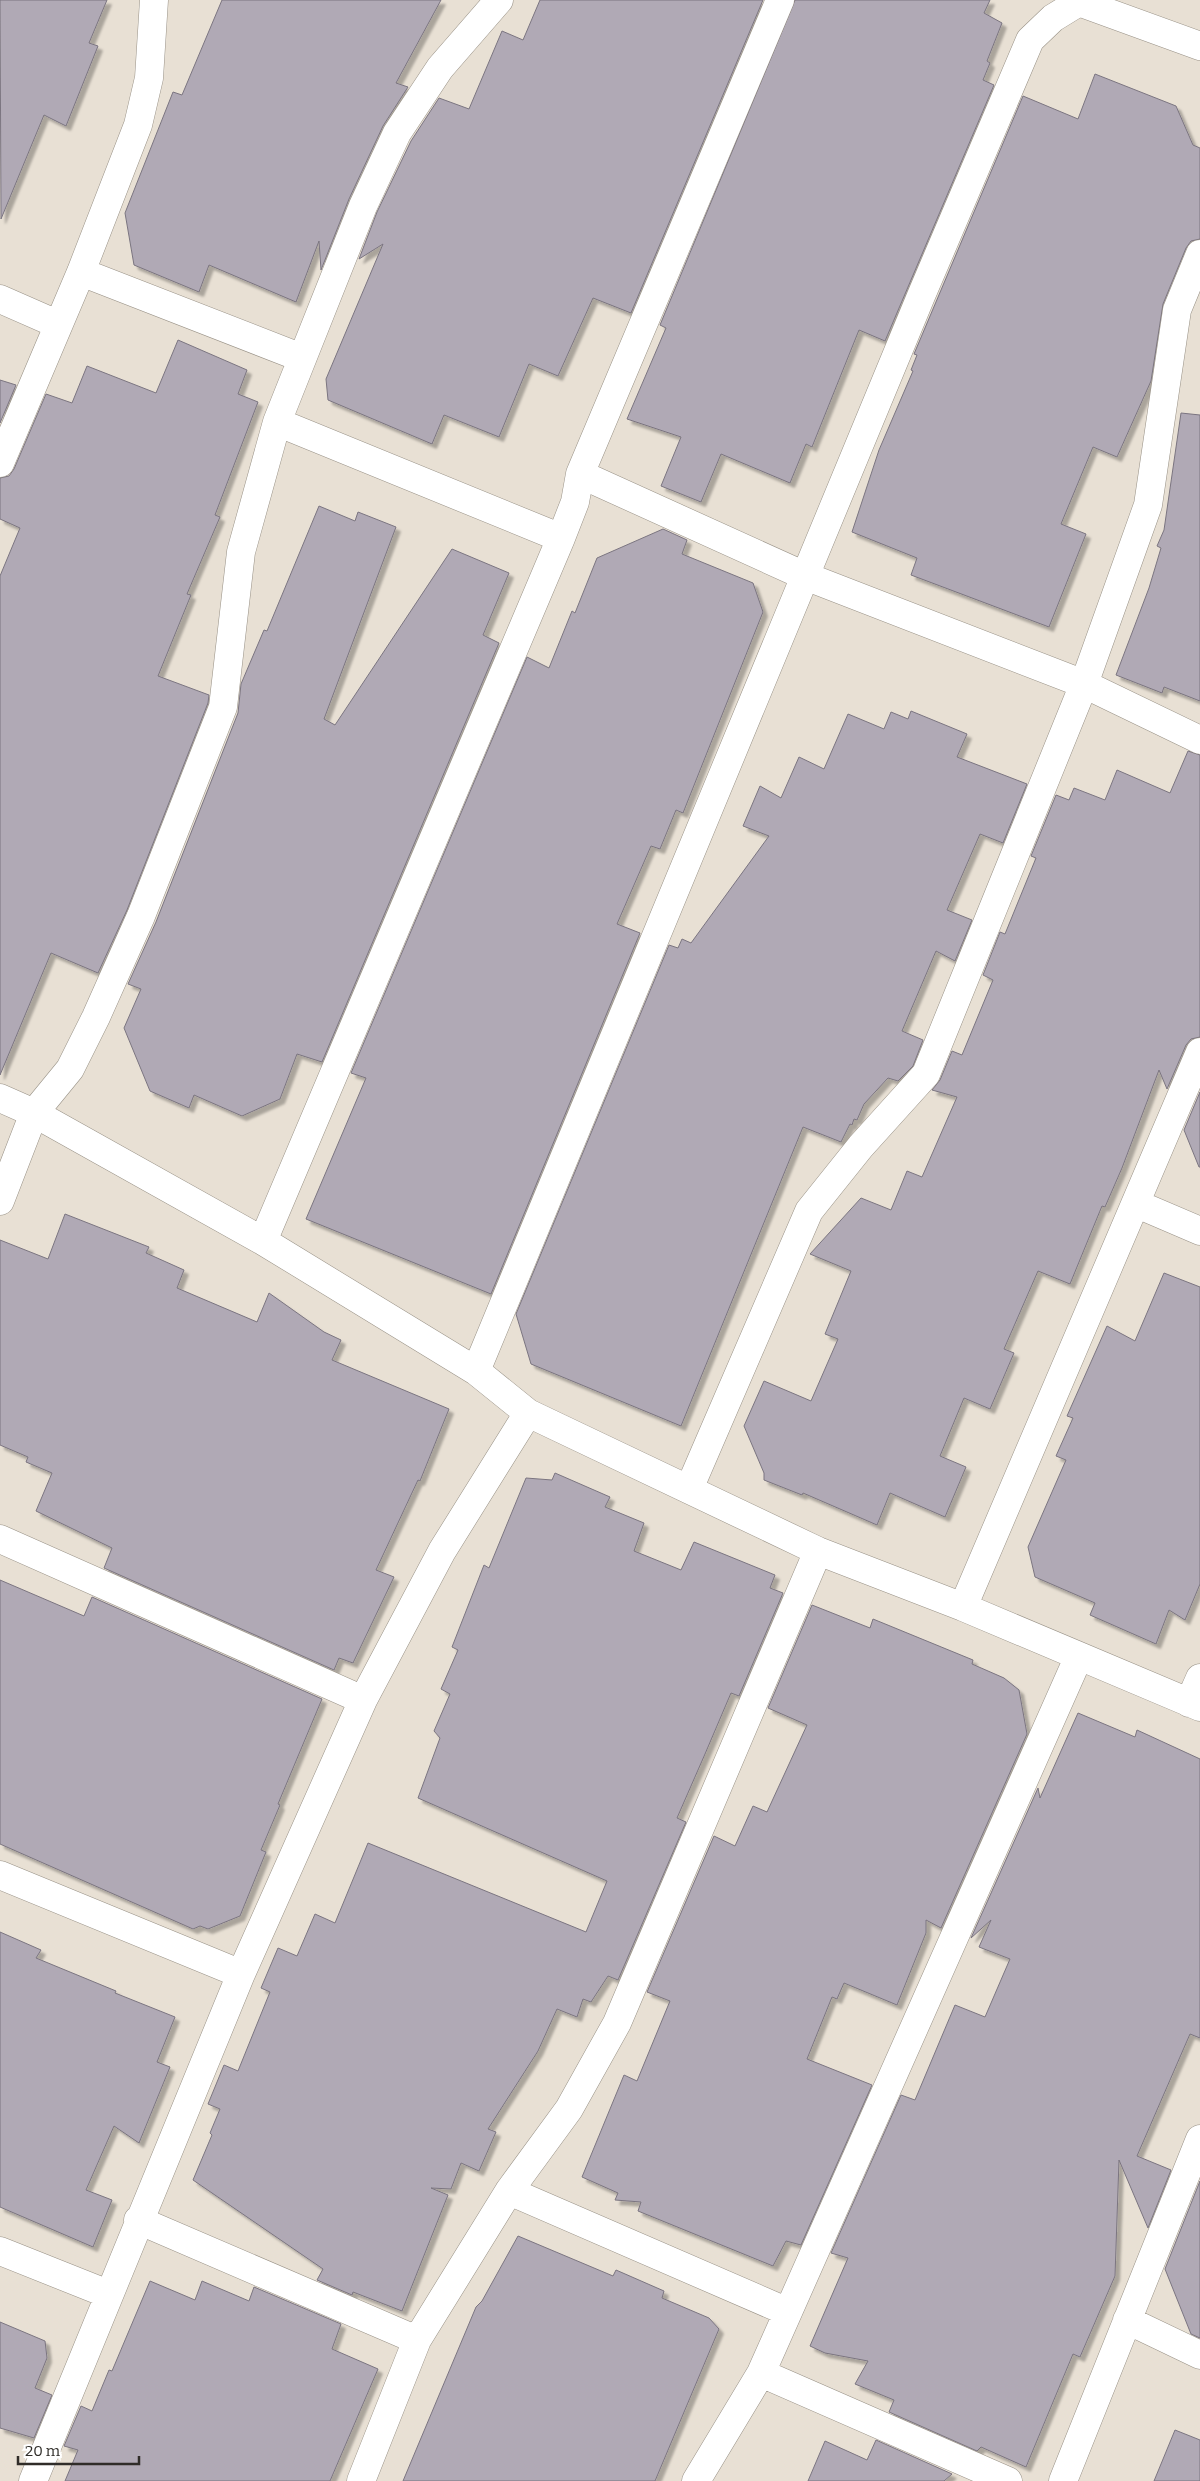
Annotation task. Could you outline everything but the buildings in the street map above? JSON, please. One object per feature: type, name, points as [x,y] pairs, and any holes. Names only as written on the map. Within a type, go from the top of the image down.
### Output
[{"type":"street","points":[[0,463],[80,272],[138,124],[149,78],[154,0]]},
{"type":"street","points":[[0,1202],[34,1113],[70,1069],[96,1018],[141,916],[223,707],[241,552],[277,422],[363,206],[398,133],[440,68],[499,0]]},
{"type":"street","points":[[263,1241],[561,538],[575,502],[580,474],[780,0]]},
{"type":"street","points":[[476,1371],[805,576],[1030,40],[1053,18],[1079,2],[1200,46]]},
{"type":"street","points":[[688,1489],[809,1211],[861,1146],[926,1074],[1084,684],[1148,505],[1178,310],[1200,254]]},
{"type":"street","points":[[80,272],[302,358]]},
{"type":"street","points":[[0,300],[57,324]]},
{"type":"street","points":[[277,422],[561,538]]},
{"type":"street","points":[[580,474],[805,576],[1084,684],[1200,740]]},
{"type":"street","points":[[963,1607],[1137,1204],[1200,1052]]},
{"type":"street","points":[[0,1098],[34,1113],[263,1241],[476,1371],[528,1413],[818,1551],[963,1607],[1195,1705],[1200,1678]]},
{"type":"street","points":[[1137,1204],[1200,1231]]},
{"type":"street","points":[[32,2481],[241,1974],[363,1700],[442,1551],[528,1413]]},
{"type":"street","points":[[0,1539],[363,1700]]},
{"type":"street","points":[[361,2481],[417,2340],[509,2191],[569,2109],[616,2024],[818,1551]]},
{"type":"street","points":[[696,2481],[761,2374],[1079,1656]]},
{"type":"street","points":[[0,1875],[241,1974]]},
{"type":"street","points":[[1063,2481],[1200,2139]]},
{"type":"street","points":[[509,2191],[788,2312]]},
{"type":"street","points":[[138,2220],[417,2340]]},
{"type":"street","points":[[0,2251],[108,2294]]},
{"type":"street","points":[[1127,2320],[1200,2355]]},
{"type":"street","points":[[761,2374],[1008,2481]]}]
